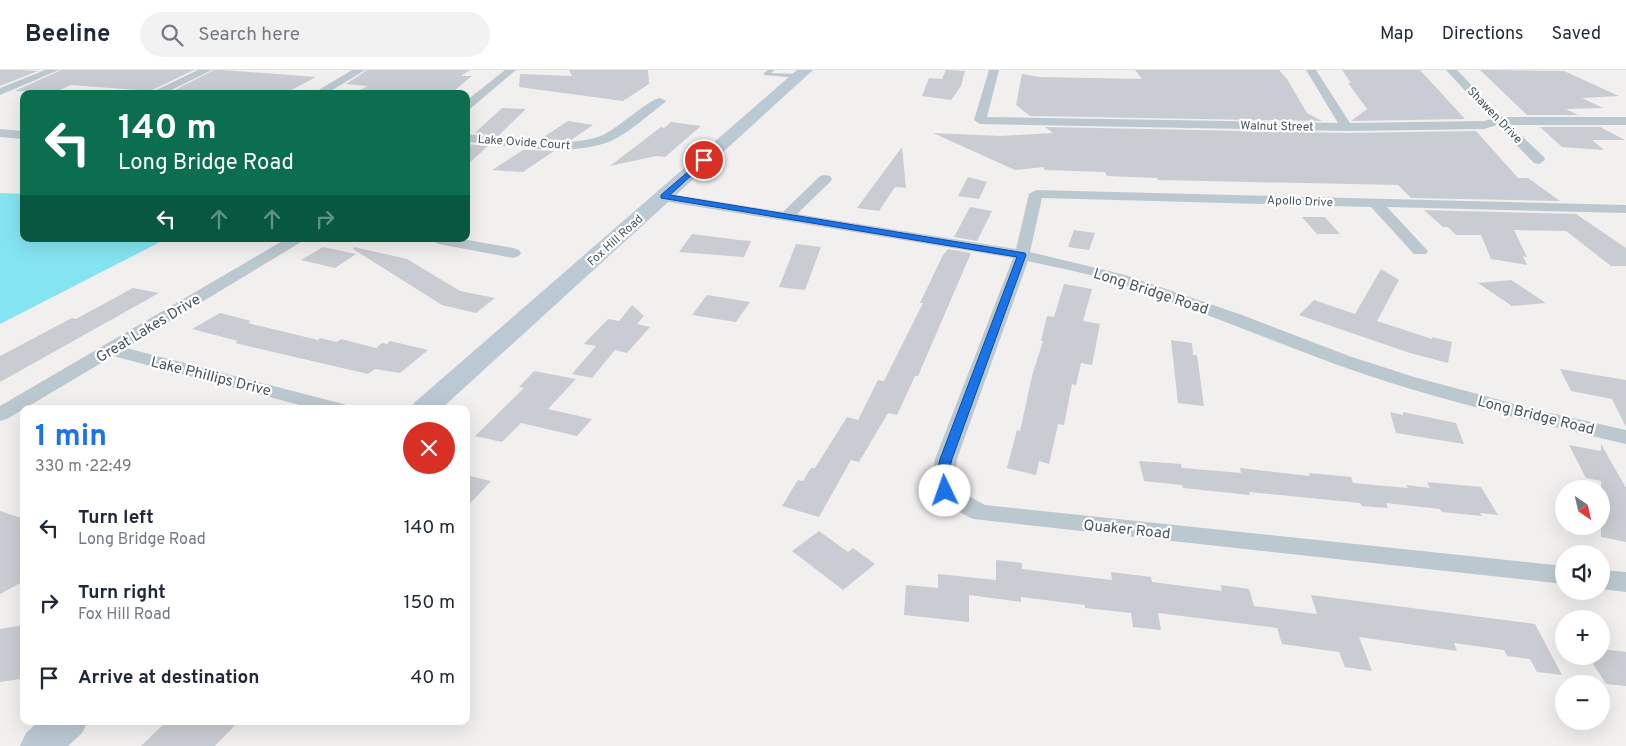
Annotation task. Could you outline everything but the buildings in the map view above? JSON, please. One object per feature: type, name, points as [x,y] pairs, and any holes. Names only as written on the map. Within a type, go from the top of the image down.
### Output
[{"type":"main road","name":"Fox Hill Road","points":[[429,405],[802,73]]},
{"type":"main road","points":[[40,746],[64,725]]},
{"type":"street","points":[[0,92],[54,70]]},
{"type":"street","points":[[162,90],[208,70]]},
{"type":"street","points":[[324,90],[360,70]]},
{"type":"street","points":[[470,104],[511,70]]},
{"type":"street","name":"Walnut Street","points":[[994,70],[980,120],[1346,127],[1484,124],[1499,122],[1626,121]]},
{"type":"street","points":[[1311,70],[1346,127]]},
{"type":"street","name":"Shawen Drive","points":[[1451,70],[1499,122],[1539,160]]},
{"type":"street","name":"Lake Ovide Court","points":[[470,138],[572,146],[591,144],[606,138],[660,101]]},
{"type":"street","points":[[0,133],[20,135]]},
{"type":"street","points":[[786,217],[824,179]]},
{"type":"street","name":"Apollo Drive","points":[[1022,255],[1036,194],[1623,211]]},
{"type":"street","name":"Long Bridge Road","points":[[663,197],[1022,255],[1119,278],[1236,319],[1342,360],[1407,381],[1532,415],[1626,437]]},
{"type":"street","points":[[1375,203],[1420,251]]},
{"type":"street","name":"Great Lakes Drive","points":[[0,415],[291,242]]},
{"type":"street","points":[[456,242],[513,253]]},
{"type":"street","name":"Quaker Road","points":[[1022,255],[946,459],[942,475],[945,491],[960,502],[980,514],[1555,575]]},
{"type":"street","name":"Lake Phillips Drive","points":[[111,350],[324,405]]},
{"type":"street","points":[[1610,580],[1626,582]]},
{"type":"lane","points":[[771,70],[766,74],[802,73]]},
{"type":"water","points":[[0,193],[20,194],[20,242],[160,242],[0,324]]},
{"type":"route","points":[[704,160],[663,197],[1022,255],[946,459],[942,475],[945,491]]}]
